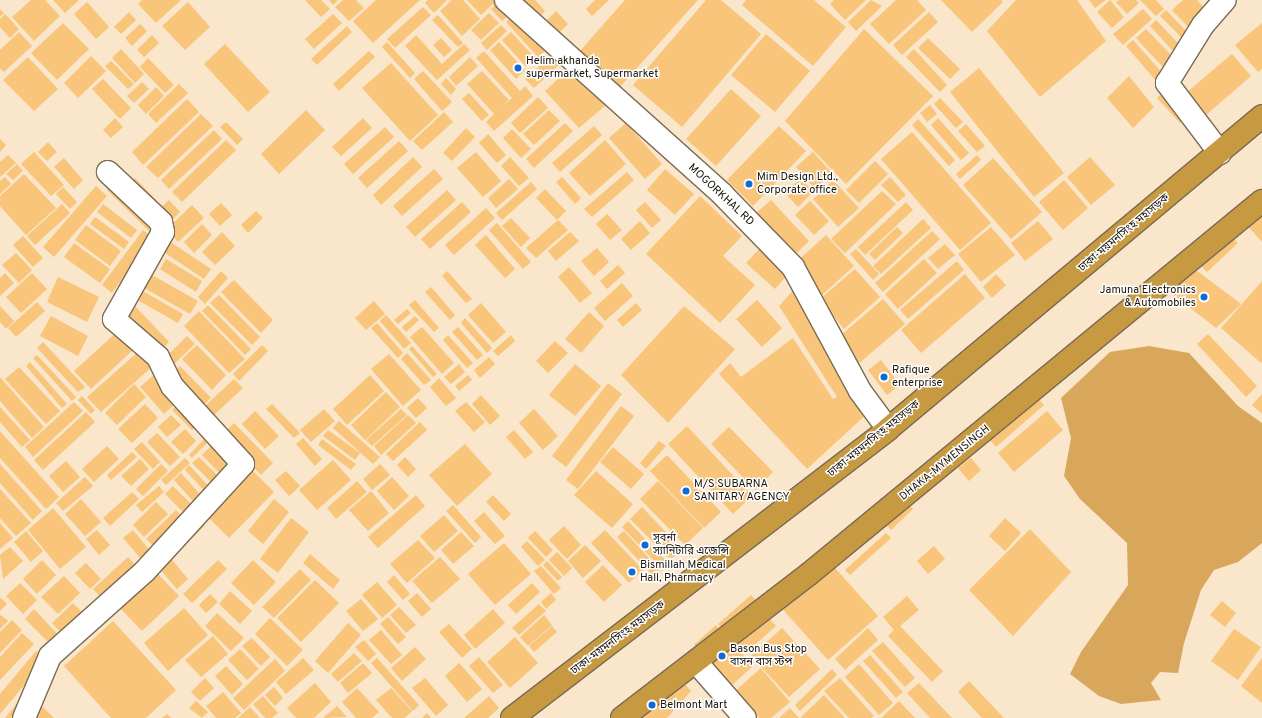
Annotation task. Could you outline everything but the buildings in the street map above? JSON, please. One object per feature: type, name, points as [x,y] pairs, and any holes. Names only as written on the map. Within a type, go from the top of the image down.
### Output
[{"type":"highway","name":"ঢাকা-ময়মনসিংহ মহাসড়ক","points":[[512,718],[888,429],[1220,153],[1262,116]]},
{"type":"highway","name":"DHAKA-MYMENSINGH","points":[[622,718],[815,569],[1262,201]]},
{"type":"street","name":"MOGORKHAL RD","points":[[506,0],[722,194],[793,267],[860,391],[888,429]]},
{"type":"street","points":[[1220,153],[1167,83],[1202,25],[1225,0]]},
{"type":"street","points":[[24,718],[50,656],[145,571],[243,464],[172,386],[158,356],[114,319],[163,232],[161,222],[108,172]]},
{"type":"street","points":[[696,662],[745,718]]},
{"type":"shaded area","points":[[1149,346],[1189,353],[1238,406],[1262,423],[1262,543],[1238,562],[1214,570],[1201,590],[1184,643],[1178,673],[1160,672],[1151,683],[1161,700],[1121,704],[1099,696],[1070,674],[1081,652],[1128,585],[1127,543],[1080,499],[1064,476],[1071,438],[1061,398],[1110,352]]},
{"type":"place","name":"Helim akhanda supermarket, Supermarket","points":[[518,68]]},
{"type":"place","name":"Mim Design Ltd., Corporate office","points":[[749,184]]},
{"type":"place","name":"Jamuna Electronics & Automobiles","points":[[1204,297]]},
{"type":"place","name":"Rafique enterprise","points":[[884,377]]},
{"type":"place","name":"M/S SUBARNA SANITARY AGENCY","points":[[686,491]]},
{"type":"place","name":"সূবর্না স্যানিটারি এজেন্সি","points":[[645,545]]},
{"type":"place","name":"Bismillah Medical Hall, Pharmacy","points":[[632,572]]},
{"type":"place","name":"Bason Bus Stop বাসন বাস স্টপ","points":[[722,656]]},
{"type":"place","name":"Belmont Mart","points":[[652,705]]}]
